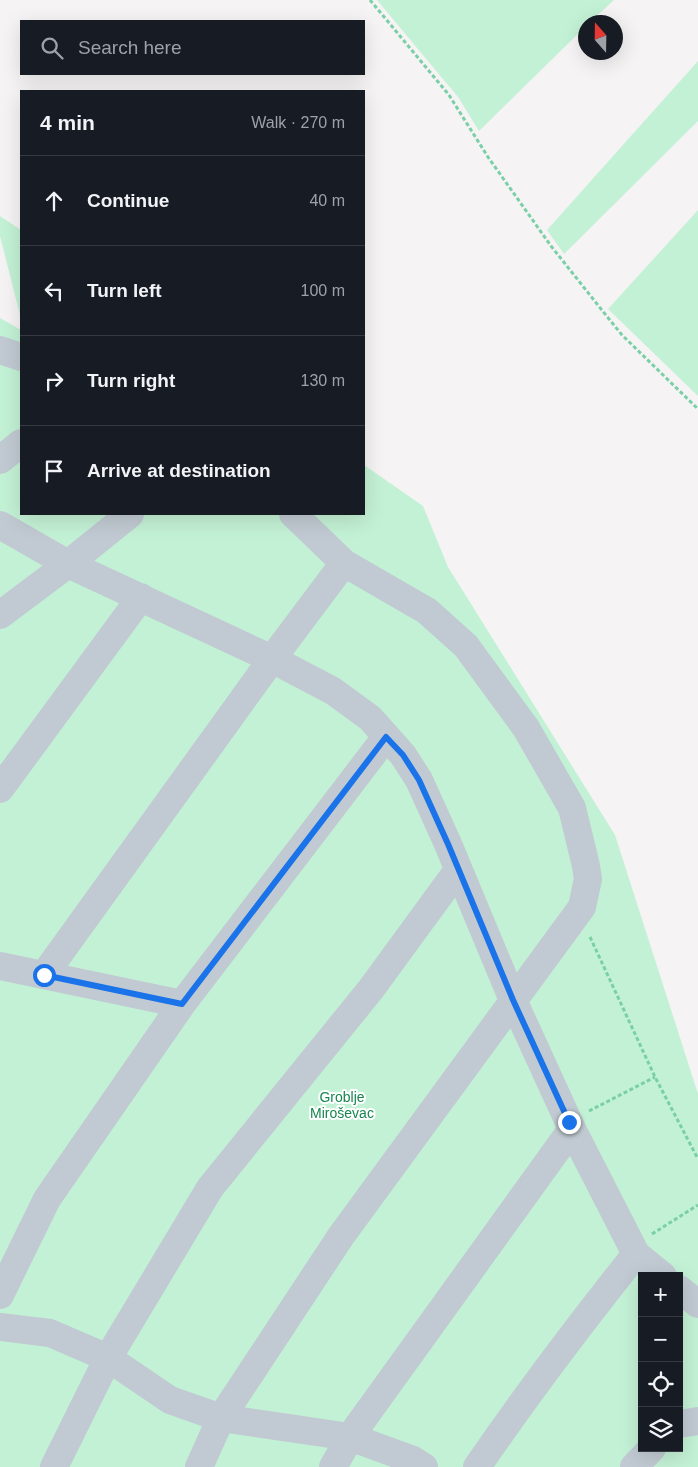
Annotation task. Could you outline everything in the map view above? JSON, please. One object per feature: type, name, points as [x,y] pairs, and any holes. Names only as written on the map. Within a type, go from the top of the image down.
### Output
[{"type":"lane","points":[[0,350],[20,357]]},
{"type":"lane","points":[[0,460],[20,444]]},
{"type":"lane","points":[[0,615],[129,515]]},
{"type":"lane","points":[[199,1467],[222,1418],[341,1236],[582,907],[588,879],[572,808],[526,728],[466,646],[427,611],[344,562],[294,515]]},
{"type":"lane","points":[[0,525],[68,564],[272,659],[333,691],[370,718],[403,755],[419,780],[513,1000],[570,1125],[634,1251],[658,1272]]},
{"type":"lane","points":[[44,975],[344,562]]},
{"type":"lane","points":[[0,789],[141,597]]},
{"type":"lane","points":[[0,1296],[47,1199],[182,1004],[386,737]]},
{"type":"lane","points":[[54,1467],[108,1358],[210,1188],[371,989],[458,870]]},
{"type":"lane","points":[[0,966],[182,1004]]},
{"type":"lane","points":[[333,1467],[350,1437],[570,1125]]},
{"type":"lane","points":[[477,1467],[634,1251]]},
{"type":"lane","points":[[683,1292],[698,1304]]},
{"type":"lane","points":[[0,1327],[50,1333],[108,1358],[170,1400],[222,1418],[350,1437],[413,1460],[424,1467]]},
{"type":"lane","points":[[683,1423],[698,1421]]},
{"type":"lane","points":[[634,1467],[648,1452]]},
{"type":"path","points":[[370,0],[449,95],[488,157],[601,310],[622,335],[698,409]]},
{"type":"path","points":[[578,913],[656,1078],[698,1158]]},
{"type":"path","points":[[570,1125],[656,1078]]},
{"type":"path","points":[[634,1251],[698,1205]]},
{"type":"green space","points":[[377,0],[614,0],[598,15],[578,15],[578,34],[479,131],[458,97]]},
{"type":"green space","points":[[698,61],[698,121],[564,254],[547,230]]},
{"type":"green space","points":[[698,210],[698,396],[608,309]]},
{"type":"green space","points":[[0,216],[20,229],[20,315],[0,236]]},
{"type":"green space","name":"Groblje Miroševac","points":[[0,318],[20,329],[20,515],[365,515],[365,466],[423,506],[448,567],[615,835],[698,1094],[698,1467],[0,1467]]},
{"type":"route","points":[[44,975],[182,1004],[386,737],[403,755],[419,780],[448,844],[513,1000],[569,1122]]}]
